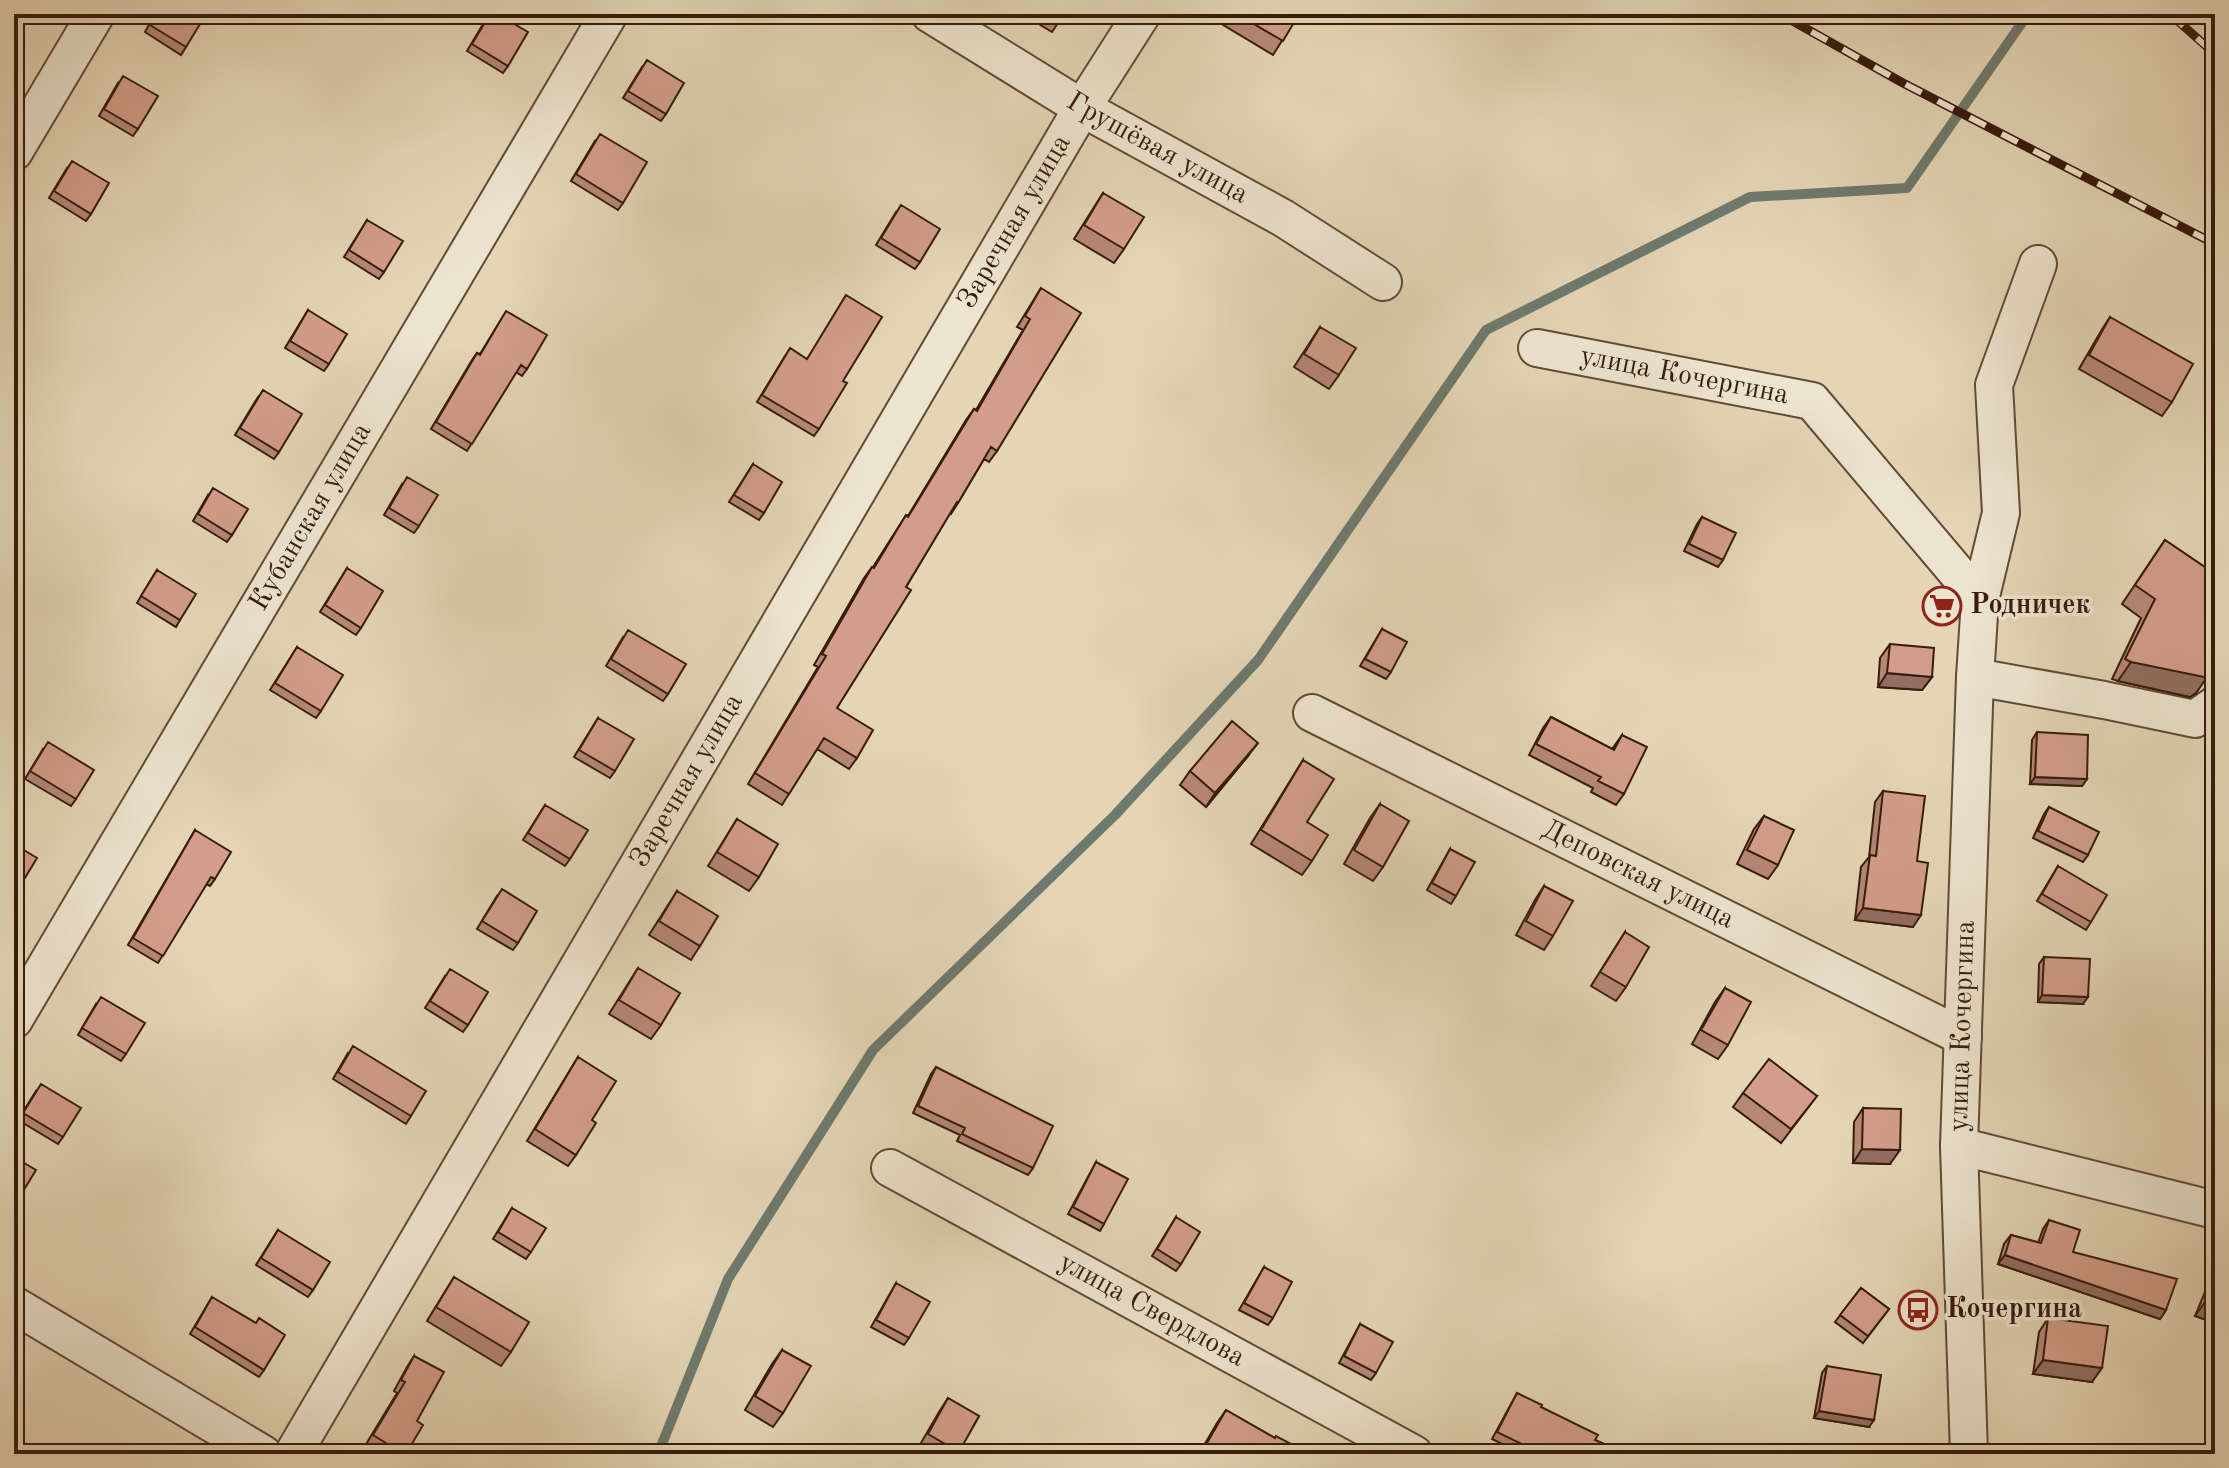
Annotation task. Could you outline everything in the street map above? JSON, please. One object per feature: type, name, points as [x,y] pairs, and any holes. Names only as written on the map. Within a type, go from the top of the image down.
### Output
[{"type":"street","points":[[14,152],[96,14]]},
{"type":"street","name":"Кубанская улица","points":[[14,1020],[609,14]]},
{"type":"street","name":"Грушёвая улица","points":[[930,14],[1082,108],[1283,218],[1383,282]]},
{"type":"street","name":"Заречная улица","points":[[293,1454],[1082,108],[1142,14]]},
{"type":"street","name":"улица Кочергина","points":[[1969,1454],[1959,1146],[1975,677],[1980,600],[2001,513],[1994,385],[2038,264]]},
{"type":"street","name":"улица Кочергина","points":[[1537,348],[1812,401],[1980,600]]},
{"type":"street","points":[[1975,677],[2195,719],[2215,705]]},
{"type":"street","name":"Деповская улица","points":[[1312,713],[1963,1037]]},
{"type":"street","points":[[1959,1146],[2215,1210]]},
{"type":"street","name":"улица Свердлова","points":[[890,1168],[1414,1454]]},
{"type":"street","points":[[14,1305],[263,1454]]},
{"type":"building","points":[[156,14],[205,16],[186,47],[150,25]]},
{"type":"building","points":[[490,14],[497,14],[528,32],[508,66],[472,44]]},
{"type":"building","points":[[1237,14],[1299,14],[1283,41]]},
{"type":"building","points":[[647,60],[684,83],[666,114],[628,91]]},
{"type":"building","points":[[123,76],[158,96],[138,129],[104,109]]},
{"type":"building","points":[[600,134],[647,162],[623,203],[576,174]]},
{"type":"building","points":[[72,161],[109,183],[91,214],[54,191]]},
{"type":"building","points":[[1103,193],[1144,217],[1124,249],[1084,225]]},
{"type":"building","points":[[901,205],[940,229],[920,262],[881,238]]},
{"type":"building","points":[[367,220],[403,241],[384,272],[349,250]]},
{"type":"building","points":[[1041,288],[1081,313],[997,451],[991,447],[957,502],[906,587],[911,590],[837,708],[873,730],[857,758],[824,738],[789,794],[755,773],[826,656],[822,654],[872,567],[906,515],[908,517],[974,409],[977,411],[1030,319],[1025,316]]},
{"type":"building","points":[[846,295],[882,317],[843,381],[847,383],[819,429],[762,395],[790,348],[807,359]]},
{"type":"building","points":[[308,310],[347,334],[329,364],[290,341]]},
{"type":"building","points":[[506,311],[547,335],[527,369],[521,365],[472,444],[436,422]]},
{"type":"building","points":[[2110,317],[2193,364],[2172,402],[2089,355]]},
{"type":"building","points":[[1320,327],[1356,348],[1339,375],[1304,354]]},
{"type":"building","points":[[263,390],[302,414],[279,452],[240,428]]},
{"type":"building","points":[[753,464],[782,482],[764,513],[734,495]]},
{"type":"building","points":[[407,477],[438,495],[419,526],[389,508]]},
{"type":"building","points":[[213,488],[248,509],[232,535],[198,514]]},
{"type":"building","points":[[1702,517],[1736,533],[1723,560],[1689,544]]},
{"type":"building","points":[[2165,540],[2215,574],[2215,663],[2204,677],[2125,659],[2155,599],[2135,585]]},
{"type":"building","points":[[347,568],[383,591],[361,628],[325,605]]},
{"type":"building","points":[[157,570],[196,594],[180,620],[141,596]]},
{"type":"building","points":[[1382,629],[1407,642],[1391,672],[1365,659]]},
{"type":"building","points":[[628,630],[686,664],[668,694],[611,659]]},
{"type":"building","points":[[1890,644],[1934,648],[1932,677],[1887,673]]},
{"type":"building","points":[[297,647],[343,675],[321,711],[275,683]]},
{"type":"building","points":[[1551,717],[1614,750],[1622,735],[1647,747],[1624,794],[1598,781],[1601,777],[1536,744]]},
{"type":"building","points":[[598,718],[634,739],[615,771],[579,750]]},
{"type":"building","points":[[1232,721],[1258,743],[1215,793],[1190,771]]},
{"type":"building","points":[[2037,732],[2088,735],[2087,779],[2035,777]]},
{"type":"building","points":[[48,742],[94,770],[76,799],[30,771]]},
{"type":"building","points":[[1303,760],[1334,779],[1307,822],[1328,835],[1312,861],[1261,830]]},
{"type":"building","points":[[1883,791],[1925,796],[1917,861],[1928,863],[1921,915],[1863,908],[1870,855],[1876,856]]},
{"type":"building","points":[[1380,804],[1409,821],[1383,867],[1354,850]]},
{"type":"building","points":[[545,805],[588,830],[570,859],[528,833]]},
{"type":"building","points":[[2049,807],[2099,832],[2088,855],[2038,831]]},
{"type":"building","points":[[1764,816],[1794,830],[1778,865],[1747,850]]},
{"type":"building","points":[[737,819],[778,844],[759,877],[717,852]]},
{"type":"building","points":[[195,830],[231,852],[215,879],[211,877],[163,956],[133,938]]},
{"type":"building","points":[[14,844],[37,858],[14,896]]},
{"type":"building","points":[[1450,849],[1475,862],[1456,896],[1432,883]]},
{"type":"building","points":[[2058,866],[2107,895],[2091,922],[2042,894]]},
{"type":"building","points":[[1544,886],[1573,901],[1553,936],[1526,921]]},
{"type":"building","points":[[502,889],[537,911],[518,943],[482,921]]},
{"type":"building","points":[[677,891],[718,916],[700,946],[659,921]]},
{"type":"building","points":[[1625,932],[1649,947],[1626,987],[1600,972]]},
{"type":"building","points":[[2044,957],[2090,959],[2088,997],[2042,995]]},
{"type":"building","points":[[638,968],[680,993],[661,1025],[619,1000]]},
{"type":"building","points":[[450,969],[488,992],[468,1025],[430,1001]]},
{"type":"building","points":[[1725,988],[1751,1002],[1728,1045],[1701,1030]]},
{"type":"building","points":[[101,997],[145,1023],[126,1054],[82,1028]]},
{"type":"building","points":[[353,1046],[426,1091],[411,1116],[338,1072]]},
{"type":"building","points":[[578,1057],[616,1081],[592,1120],[596,1123],[576,1155],[535,1129]]},
{"type":"building","points":[[1769,1059],[1817,1096],[1791,1129],[1743,1093]]},
{"type":"building","points":[[936,1067],[1053,1126],[1033,1168],[962,1134],[965,1128],[918,1106]]},
{"type":"building","points":[[41,1084],[81,1108],[63,1137],[23,1113]]},
{"type":"building","points":[[1863,1108],[1901,1109],[1900,1150],[1862,1149]]},
{"type":"building","points":[[14,1157],[36,1170],[14,1206]]},
{"type":"building","points":[[1096,1162],[1128,1179],[1104,1224],[1073,1207]]},
{"type":"building","points":[[512,1208],[546,1228],[531,1252],[498,1232]]},
{"type":"building","points":[[1176,1217],[1200,1232],[1181,1264],[1157,1249]]},
{"type":"building","points":[[2049,1220],[2080,1230],[2073,1252],[2177,1279],[2166,1310],[2005,1255],[2011,1235],[2041,1243]]},
{"type":"building","points":[[278,1230],[330,1262],[313,1290],[261,1258]]},
{"type":"building","points":[[1264,1267],[1292,1282],[1273,1318],[1244,1303]]},
{"type":"building","points":[[454,1277],[529,1322],[511,1352],[436,1307]]},
{"type":"building","points":[[2215,1277],[2215,1306],[2205,1302]]},
{"type":"building","points":[[896,1283],[930,1302],[909,1338],[876,1320]]},
{"type":"building","points":[[1861,1288],[1889,1309],[1868,1336],[1840,1315]]},
{"type":"building","points":[[212,1297],[256,1323],[259,1318],[285,1335],[264,1370],[195,1327]]},
{"type":"building","points":[[2048,1318],[2108,1326],[2102,1368],[2043,1360]]},
{"type":"building","points":[[1360,1324],[1393,1342],[1376,1373],[1344,1356]]},
{"type":"building","points":[[782,1350],[811,1366],[783,1413],[755,1396]]},
{"type":"building","points":[[414,1356],[444,1372],[417,1421],[423,1425],[404,1454],[373,1435],[405,1382],[401,1380]]},
{"type":"building","points":[[1827,1366],[1881,1375],[1874,1420],[1819,1411]]},
{"type":"building","points":[[1517,1393],[1598,1435],[1595,1440],[1626,1454],[1542,1454],[1497,1432]]},
{"type":"building","points":[[948,1398],[979,1416],[959,1452],[928,1434]]},
{"type":"building","points":[[1226,1410],[1310,1454],[1227,1454],[1207,1443]]},
{"type":"waterway","points":[[658,1454],[728,1279],[873,1050],[1115,815],[1258,660],[1486,330],[1750,197],[1907,188],[2028,14]]},
{"type":"railway","points":[[1780,14],[1903,83],[2215,244]]},
{"type":"railway","points":[[2170,14],[2215,54]]},
{"type":"place","name":"Родничек","points":[[1942,606]]},
{"type":"place","name":"Кочергина","points":[[1918,1310]]}]
